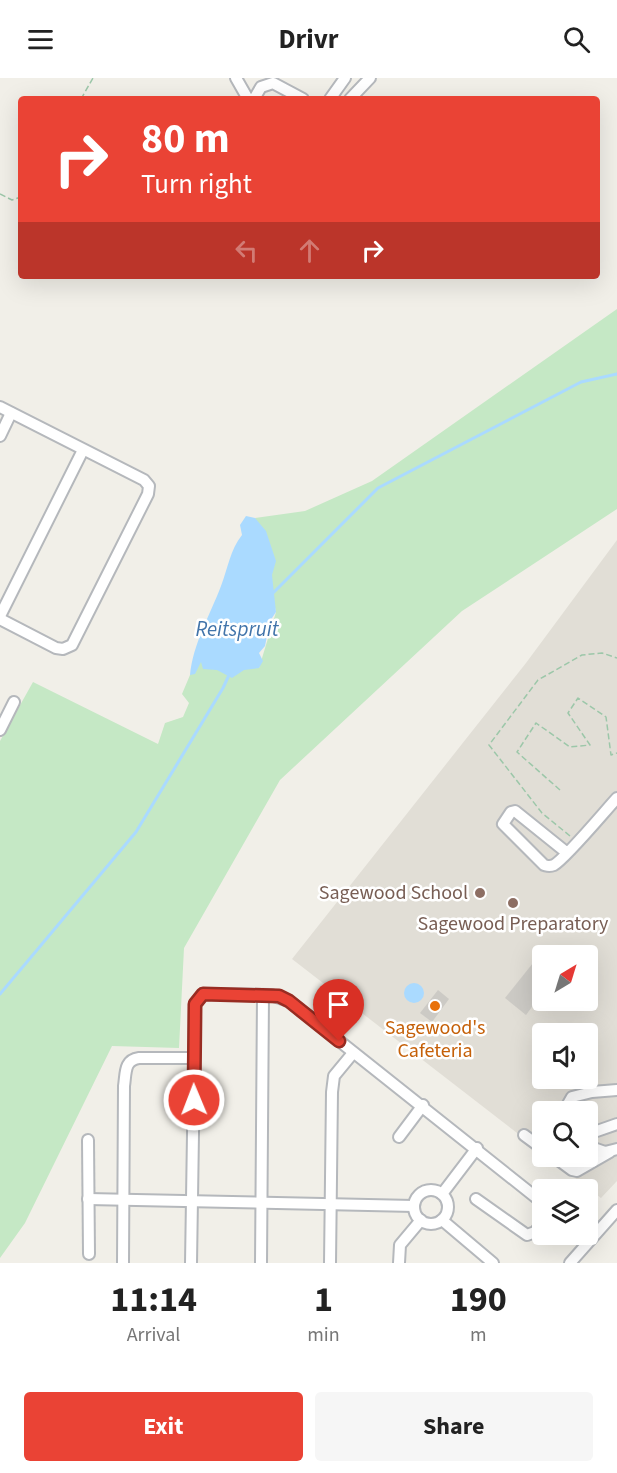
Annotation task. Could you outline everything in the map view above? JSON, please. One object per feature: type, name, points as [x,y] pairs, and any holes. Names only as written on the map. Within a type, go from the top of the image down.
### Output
[{"type":"street","points":[[236,78],[246,96]]},
{"type":"street","points":[[332,96],[345,78]]},
{"type":"street","points":[[353,96],[370,78]]},
{"type":"street","points":[[256,96],[261,87],[272,81],[298,96]]},
{"type":"street","points":[[0,407],[144,480],[149,486],[148,494],[69,648],[56,648],[0,618],[83,450]]},
{"type":"street","points":[[0,436],[12,413]]},
{"type":"street","points":[[0,730],[14,702]]},
{"type":"street","points":[[566,852],[515,811],[503,824],[544,865],[555,864],[617,798]]},
{"type":"street","points":[[191,1263],[193,1058],[198,998],[203,994],[279,996],[289,1001],[353,1053],[423,1105],[532,1194]]},
{"type":"street","points":[[261,1263],[263,995]]},
{"type":"street","points":[[330,1263],[332,1092],[334,1077],[353,1053]]},
{"type":"street","points":[[123,1263],[124,1086],[127,1064],[132,1059],[139,1058],[193,1058]]},
{"type":"street","points":[[570,1101],[572,1097],[592,1092],[617,1090]]},
{"type":"street","points":[[399,1137],[423,1105]]},
{"type":"street","points":[[598,1131],[617,1124]]},
{"type":"street","points":[[524,1135],[532,1141]]},
{"type":"street","points":[[88,1140],[89,1254]]},
{"type":"street","points":[[442,1194],[477,1148]]},
{"type":"street","points":[[598,1151],[614,1151]]},
{"type":"street","points":[[598,1160],[614,1151]]},
{"type":"street","points":[[568,1167],[577,1171],[584,1167]]},
{"type":"street","points":[[427,1190],[442,1194],[448,1207],[441,1220],[431,1224],[421,1220],[414,1206],[418,1196],[427,1190]]},
{"type":"street","points":[[88,1199],[414,1206]]},
{"type":"street","points":[[476,1199],[527,1235],[532,1233]]},
{"type":"street","points":[[570,1263],[617,1210]]},
{"type":"street","points":[[399,1263],[400,1245],[421,1220]]},
{"type":"street","points":[[441,1220],[493,1263]]},
{"type":"path","points":[[83,96],[93,78]]},
{"type":"path","points":[[0,194],[12,200],[18,198]]},
{"type":"path","points":[[576,842],[542,813],[489,745],[538,680],[582,655],[602,653],[617,658]]},
{"type":"path","points":[[560,790],[517,752],[536,723],[570,747],[590,745],[568,713],[578,698],[606,717],[611,756],[617,753]]},
{"type":"shaded area","name":"Sagewood School","points":[[617,540],[617,1181],[601,1198],[598,1196],[598,1179],[576,1179],[561,1167],[598,1167],[598,1101],[532,1101],[532,1144],[292,959],[526,663]]},
{"type":"green space","name":"Reitspruit","points":[[617,309],[617,509],[462,611],[280,780],[184,948],[179,1048],[112,1046],[25,1223],[0,1258],[0,741],[33,682],[158,744],[165,723],[183,717],[189,703],[182,694],[190,675],[201,661],[259,668],[276,612],[255,518],[305,511],[372,481]]},
{"type":"water","name":"Reitspruit","points":[[246,516],[255,518],[266,531],[276,561],[272,575],[276,612],[270,621],[265,646],[259,653],[263,661],[259,668],[244,670],[232,678],[217,670],[203,669],[201,662],[195,674],[190,675],[198,641],[232,553],[242,535],[240,525]]},
{"type":"water","points":[[414,983],[421,986],[424,993],[421,1000],[414,1003],[407,1000],[404,993],[407,986]]},
{"type":"building","points":[[532,964],[532,1007],[526,1015],[505,998]]},
{"type":"building","name":"Sagewood's Cafeteria","points":[[438,990],[449,999],[432,1022],[420,1013]]},
{"type":"waterway","name":"Reitspruit","points":[[272,594],[378,488],[581,382],[617,374]]},
{"type":"waterway","name":"Reitspruit","points":[[0,994],[136,832],[229,675]]},
{"type":"place","name":"Sagewood School","points":[[480,893]]},
{"type":"place","name":"Sagewood Preparatory","points":[[513,903]]},
{"type":"place","name":"Sagewood's Cafeteria","points":[[435,1006]]},
{"type":"route","points":[[194,1100],[195,1004],[203,994],[279,996],[289,1001],[339,1041]]}]
